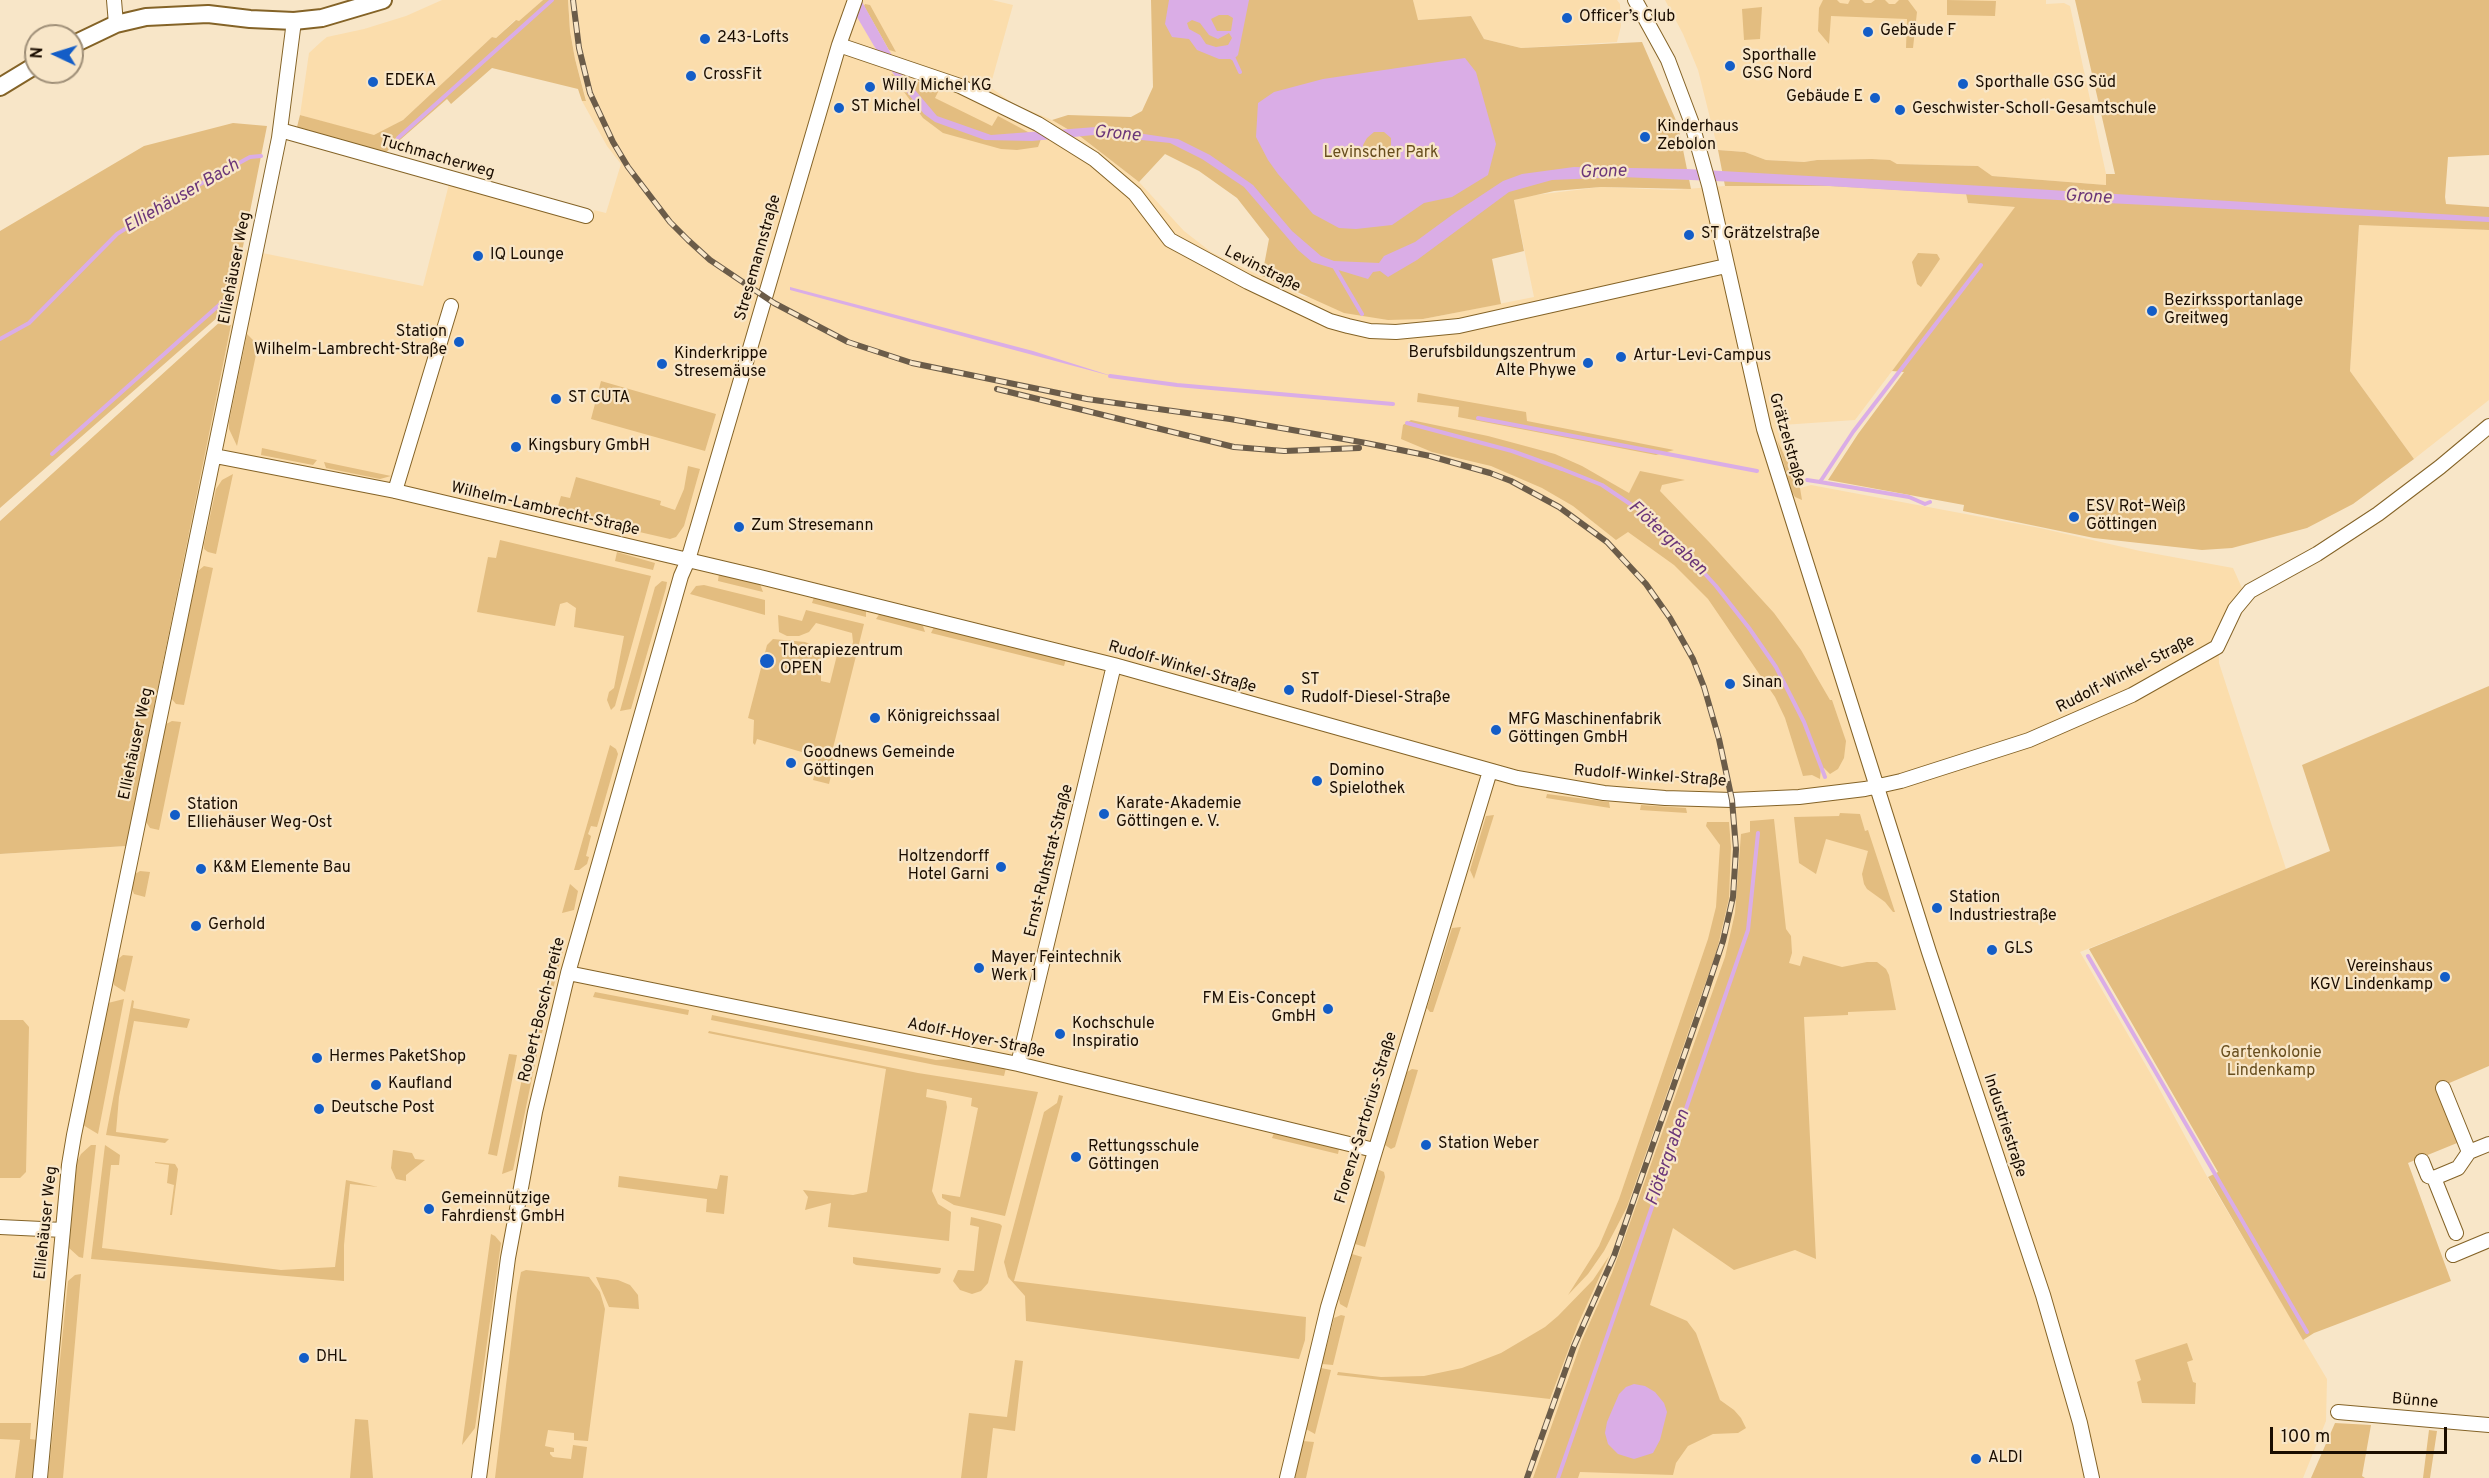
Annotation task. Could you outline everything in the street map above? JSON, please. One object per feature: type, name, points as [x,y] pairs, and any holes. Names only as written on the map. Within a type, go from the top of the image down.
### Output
[{"type":"street","points":[[114,0],[116,24]]},
{"type":"street","points":[[84,39],[116,24],[141,18],[208,14],[294,21],[322,18],[383,0]]},
{"type":"street","name":"Grätzelstraße","points":[[1635,0],[1668,60],[1691,121],[1709,185],[1764,429],[1879,786]]},
{"type":"street","name":"Stresemannstraße","points":[[688,560],[853,4]]},
{"type":"street","name":"Elliehäuser Weg","points":[[40,1478],[74,1135],[280,130],[294,21]]},
{"type":"street","name":"Levinstraße","points":[[839,45],[960,86],[1038,124],[1094,159],[1135,194],[1170,240],[1248,282],[1330,321],[1370,331],[1396,332],[1459,326],[1726,266]]},
{"type":"street","points":[[0,87],[24,72]]},
{"type":"street","name":"Tuchmacherweg","points":[[280,130],[586,216]]},
{"type":"street","points":[[395,491],[451,306]]},
{"type":"street","name":"Rudolf-Winkel-Straße","points":[[688,560],[1114,665],[1490,771],[1578,790],[1665,798],[1732,800],[1791,797],[1879,786],[1995,753],[2132,695],[2217,647],[2235,609],[2250,591],[2317,554],[2378,514],[2489,426]]},
{"type":"street","name":"Wilhelm-Lambrecht-Straße","points":[[215,456],[395,491],[688,560]]},
{"type":"street","name":"Robert-Bosch-Breite","points":[[479,1478],[508,1258],[536,1112],[568,974],[681,576],[688,560]]},
{"type":"street","name":"Ernst-Ruhstrat-Straße","points":[[1018,1064],[1114,665]]},
{"type":"street","name":"Florenz-Sartorius-Straße","points":[[1287,1478],[1323,1325],[1490,771]]},
{"type":"street","name":"Industriestraße","points":[[1879,786],[1929,952],[2046,1306],[2080,1423],[2092,1478]]},
{"type":"street","name":"Adolf-Hoyer-Straße","points":[[568,974],[1018,1064],[1374,1150]]},
{"type":"street","points":[[2443,1088],[2469,1152]]},
{"type":"street","points":[[2422,1161],[2428,1176],[2434,1178],[2458,1168],[2469,1152],[2489,1144]]},
{"type":"street","points":[[2434,1178],[2456,1233]]},
{"type":"street","points":[[0,1227],[63,1230]]},
{"type":"street","points":[[2453,1255],[2489,1240]]},
{"type":"street","name":"Bünne","points":[[2338,1412],[2489,1425]]},
{"type":"shaded area","points":[[442,0],[543,0],[518,22],[515,20],[496,38],[492,37],[403,120],[374,136],[300,115],[309,53],[322,41],[327,37],[406,16]]},
{"type":"shaded area","points":[[568,0],[992,0],[1013,5],[990,87],[1014,104],[1052,120],[1081,137],[1139,182],[1184,231],[1211,252],[1302,296],[1423,319],[1534,297],[1514,200],[1527,196],[1601,187],[1673,190],[1725,186],[1829,186],[1966,194],[1968,203],[2016,207],[1855,420],[1782,425],[1800,491],[1800,488],[1811,485],[2040,528],[2140,551],[2233,568],[2242,588],[2228,606],[2218,629],[2219,663],[2286,869],[2080,952],[2155,1081],[2210,1182],[2327,1379],[2326,1421],[2303,1478],[0,1478],[0,854],[126,846],[231,325],[222,320],[232,302],[243,249],[423,286],[449,184],[592,219],[594,210],[606,213],[621,164],[607,146],[582,101],[586,100],[575,59]]},
{"type":"shaded area","points":[[1413,0],[1617,0],[1620,4],[1621,26],[1617,42],[1521,48],[1484,39],[1471,16],[1417,20]]},
{"type":"shaded area","name":"Geschwister-Scholl-Gesamtschule","points":[[1665,0],[2046,0],[2046,4],[2064,3],[2070,6],[2106,174],[2106,185],[1991,176],[1978,166],[1897,164],[1872,159],[1804,162],[1766,160],[1745,152],[1718,150],[1698,70]]},
{"type":"shaded area","points":[[2359,224],[2489,230],[2489,400],[2414,459],[2350,371]]},
{"type":"green space","points":[[543,0],[568,0],[570,31],[586,101],[582,101],[578,89],[492,68],[451,104],[447,99],[385,153],[297,127],[300,115],[374,135],[403,120],[492,37],[496,38]]},
{"type":"green space","name":"Levinscher Park","points":[[1151,0],[1413,0],[1418,20],[1471,16],[1484,39],[1521,48],[1642,42],[1678,125],[1691,189],[1601,187],[1554,191],[1514,200],[1524,251],[1492,259],[1501,304],[1423,319],[1388,320],[1344,313],[1262,276],[1269,239],[1237,198],[1199,171],[1165,154],[1139,182],[1081,137],[1052,120],[1068,115],[1131,117],[1142,111],[1153,87]]},
{"type":"green space","points":[[1823,0],[1837,0],[1848,4],[1850,0],[1871,3],[1875,0],[1885,0],[1889,4],[1895,4],[1899,0],[1908,0],[1917,12],[1913,48],[1906,48],[1907,19],[1831,16],[1829,44],[1818,31],[1819,8]]},
{"type":"green space","points":[[1947,0],[1996,1],[1995,16],[1947,15]]},
{"type":"green space","name":"Bezirkssportanlage Greitweg","points":[[2075,0],[2489,0],[2489,155],[2448,157],[2445,197],[2446,204],[2489,207],[2489,230],[2359,225],[2350,371],[2414,459],[2353,504],[2307,528],[2232,548],[2202,550],[2094,538],[1963,511],[1964,505],[1828,480],[1858,434],[1904,372],[1892,371],[2015,207],[1968,203],[1966,194],[1829,186],[1725,186],[1718,150],[1745,152],[1766,160],[1804,162],[1872,159],[1890,160],[1897,164],[1978,166],[1992,176],[2106,185],[2106,174],[2115,174]]},
{"type":"green space","points":[[865,4],[870,5],[896,52],[889,50],[864,6]]},
{"type":"green space","points":[[1762,7],[1760,39],[1744,40],[1742,9]]},
{"type":"green space","points":[[891,74],[940,88],[935,98],[992,126],[998,116],[1041,139],[1038,147],[1017,150],[1001,149],[943,133],[923,118]]},
{"type":"green space","points":[[233,123],[267,126],[232,302],[227,309],[0,508],[0,231],[144,146]]},
{"type":"green space","points":[[1918,253],[1937,254],[1940,259],[1921,287],[1917,284],[1912,262]]},
{"type":"green space","points":[[222,320],[231,325],[126,846],[0,854],[0,521]]},
{"type":"green space","points":[[247,334],[258,345],[237,446],[229,429],[229,422]]},
{"type":"green space","points":[[601,381],[716,414],[705,451],[591,419]]},
{"type":"green space","points":[[1418,393],[1526,412],[1527,421],[1674,450],[1656,455],[1458,417],[1459,407],[1417,402]]},
{"type":"green space","points":[[1411,420],[1488,436],[1555,454],[1582,466],[1629,493],[1640,471],[1685,480],[1662,485],[1660,491],[1774,613],[1801,650],[1832,700],[1846,741],[1844,758],[1838,769],[1830,774],[1821,768],[1820,779],[1812,775],[1803,776],[1785,718],[1775,697],[1708,599],[1674,565],[1628,532],[1616,540],[1573,506],[1542,488],[1491,466],[1432,452],[1401,439],[1403,425]]},
{"type":"green space","points":[[1777,440],[1800,488],[1802,500],[1795,497],[1792,492]]},
{"type":"green space","points":[[262,448],[317,460],[313,465],[261,455]]},
{"type":"green space","points":[[324,462],[391,476],[380,479],[326,468]]},
{"type":"green space","points":[[688,466],[700,469],[684,526],[676,537],[670,539],[556,513],[561,496],[570,498],[576,477],[661,501],[660,505],[675,510],[684,489]]},
{"type":"green space","points":[[233,474],[216,554],[208,552],[204,549],[204,544],[216,489],[222,480]]},
{"type":"green space","points":[[500,540],[651,576],[615,706],[611,710],[607,700],[609,692],[614,688],[624,636],[574,627],[576,608],[567,602],[560,604],[555,626],[477,612],[488,557],[496,558]]},
{"type":"green space","points":[[617,552],[655,563],[653,570],[615,561]]},
{"type":"green space","points":[[204,566],[213,568],[184,705],[176,704],[171,698],[198,571]]},
{"type":"green space","points":[[719,573],[760,584],[763,592],[718,581]]},
{"type":"green space","points":[[662,581],[667,582],[666,588],[631,709],[620,711],[655,587]]},
{"type":"green space","points":[[704,585],[765,600],[765,615],[690,594],[696,586]]},
{"type":"green space","points":[[814,597],[866,610],[866,617],[812,603]]},
{"type":"green space","points":[[806,610],[864,624],[832,752],[833,767],[829,784],[813,780],[819,757],[757,739],[755,745],[753,743],[754,720],[748,718],[767,645],[773,639],[805,642],[815,646],[821,656],[821,681],[830,683],[838,651],[850,653],[853,642],[852,633],[816,623],[809,632],[799,636],[787,636],[779,632],[778,615],[802,621]]},
{"type":"green space","points":[[880,613],[922,623],[925,632],[876,619]]},
{"type":"green space","points":[[934,627],[1066,659],[1064,666],[931,633]]},
{"type":"green space","name":"Gartenkolonie Lindenkamp","points":[[2489,686],[2489,1066],[2440,1087],[2462,1141],[2408,1163],[2451,1281],[2314,1333],[2303,1340],[2208,1177],[2218,1172],[2089,949],[2330,851],[2302,765]]},
{"type":"green space","points":[[172,721],[181,722],[159,830],[150,828],[146,822],[166,724]]},
{"type":"green space","points":[[610,745],[616,749],[618,754],[597,827],[591,826],[588,834],[591,836],[586,856],[589,857],[587,864],[579,870],[574,870]]},
{"type":"green space","points":[[1547,794],[1609,802],[1610,808],[1546,798]]},
{"type":"green space","points":[[1641,805],[1686,808],[1687,813],[1640,810]]},
{"type":"green space","points":[[1840,813],[1860,814],[1865,831],[1868,830],[1895,912],[1864,884],[1862,874],[1868,851],[1826,839],[1816,874],[1799,863],[1794,817],[1839,816]]},
{"type":"green space","points":[[1494,815],[1474,879],[1470,870],[1486,816]]},
{"type":"green space","points":[[1774,819],[1786,929],[1791,936],[1792,953],[1789,963],[1800,966],[1803,956],[1842,967],[1877,962],[1886,969],[1889,975],[1896,1010],[1804,1017],[1816,1259],[1795,1250],[1734,1270],[1673,1228],[1650,1305],[1687,1321],[1696,1333],[1720,1400],[1734,1410],[1746,1428],[1738,1433],[1713,1434],[1688,1446],[1676,1463],[1673,1475],[1580,1472],[1578,1478],[1533,1478],[1582,1340],[1612,1273],[1725,957],[1735,913],[1741,834],[1750,832],[1750,821]]},
{"type":"green space","points":[[1707,822],[1729,822],[1731,847],[1729,898],[1717,950],[1627,1207],[1604,1251],[1588,1274],[1568,1295],[1599,1246],[1619,1199],[1708,939],[1716,907],[1720,845],[1706,826]]},
{"type":"green space","points":[[140,871],[150,872],[145,897],[134,894],[132,889],[135,874]]},
{"type":"green space","points":[[570,884],[578,891],[574,910],[562,913]]},
{"type":"green space","points":[[1461,927],[1433,1012],[1430,1012],[1427,1008],[1452,928]]},
{"type":"green space","points":[[556,938],[565,943],[553,989],[544,987]]},
{"type":"green space","points":[[123,955],[133,956],[125,992],[114,985],[113,979],[117,960]]},
{"type":"green space","points":[[595,992],[689,1010],[688,1015],[593,997]]},
{"type":"green space","points":[[541,998],[550,1001],[542,1033],[532,1037]]},
{"type":"green space","points":[[124,999],[98,1134],[83,1125],[108,1003]]},
{"type":"green space","points":[[132,1000],[134,1001],[133,1008],[190,1019],[187,1028],[134,1021],[119,1097],[116,1132],[169,1139],[165,1143],[106,1135]]},
{"type":"green space","points":[[712,1015],[936,1060],[956,1059],[1006,1068],[1004,1076],[935,1065],[711,1020]]},
{"type":"green space","points":[[0,1020],[23,1020],[29,1027],[26,1172],[20,1178],[0,1178]]},
{"type":"green space","points":[[709,1031],[918,1073],[1038,1092],[1005,1216],[954,1205],[942,1198],[942,1194],[960,1197],[978,1108],[971,1106],[972,1098],[927,1089],[926,1097],[946,1101],[947,1107],[932,1191],[938,1204],[951,1212],[949,1241],[828,1227],[831,1203],[805,1210],[808,1197],[803,1190],[853,1195],[867,1192],[886,1069],[708,1033]]},
{"type":"green space","points":[[528,1050],[537,1054],[513,1170],[502,1174]]},
{"type":"green space","points":[[509,1054],[517,1055],[497,1156],[488,1154]]},
{"type":"green space","points":[[1412,1069],[1418,1070],[1395,1147],[1391,1149],[1385,1145],[1407,1072]]},
{"type":"green space","points":[[1059,1095],[1063,1096],[1014,1281],[1306,1317],[1305,1340],[1299,1359],[1026,1321],[1025,1296],[1008,1277],[1004,1262],[1044,1112],[1057,1103]]},
{"type":"green space","points":[[1274,1133],[1339,1149],[1338,1154],[1272,1138]]},
{"type":"green space","points":[[91,1145],[96,1145],[83,1258],[69,1248],[77,1162],[81,1154]]},
{"type":"green space","points":[[105,1145],[120,1155],[119,1165],[111,1165],[102,1248],[281,1270],[335,1267],[346,1180],[378,1187],[350,1184],[344,1245],[344,1281],[91,1259]]},
{"type":"green space","points":[[393,1150],[412,1153],[415,1159],[425,1160],[406,1175],[406,1181],[396,1179],[391,1168]]},
{"type":"green space","points":[[155,1162],[175,1164],[178,1169],[172,1215],[170,1215],[174,1185],[167,1183],[169,1165]]},
{"type":"green space","points":[[1377,1169],[1384,1172],[1385,1177],[1365,1247],[1355,1244]]},
{"type":"green space","points":[[720,1175],[728,1176],[724,1214],[706,1212],[707,1199],[618,1187],[619,1176],[717,1189]]},
{"type":"green space","points":[[971,1217],[1002,1226],[988,1283],[981,1291],[972,1294],[960,1290],[953,1281],[958,1270],[974,1271],[979,1227],[970,1225]]},
{"type":"green space","points":[[491,1234],[501,1243],[475,1428],[462,1445]]},
{"type":"green space","points":[[1352,1254],[1362,1257],[1347,1308],[1340,1304],[1339,1299]]},
{"type":"green space","points":[[1609,1256],[1578,1324],[1550,1399],[1337,1375],[1338,1372],[1381,1377],[1424,1376],[1462,1368],[1501,1353],[1545,1327],[1558,1316],[1593,1280]]},
{"type":"green space","points":[[853,1257],[941,1268],[940,1273],[937,1274],[856,1265],[853,1263]]},
{"type":"green space","points":[[526,1270],[589,1277],[600,1292],[605,1309],[588,1441],[574,1440],[574,1433],[548,1430],[545,1446],[554,1448],[554,1452],[550,1452],[553,1457],[571,1459],[573,1445],[587,1447],[583,1478],[495,1478],[517,1293],[521,1272]]},
{"type":"green space","points":[[81,1274],[63,1478],[48,1478],[68,1281],[75,1275]]},
{"type":"green space","points":[[596,1277],[618,1280],[630,1285],[638,1295],[639,1309],[609,1307]]},
{"type":"green space","points":[[1345,1316],[1333,1365],[1322,1364],[1334,1318]]},
{"type":"green space","points":[[2187,1343],[2193,1360],[2187,1362],[2193,1382],[2196,1383],[2195,1404],[2142,1403],[2137,1382],[2141,1380],[2135,1360]]},
{"type":"green space","points":[[1015,1360],[1023,1361],[1015,1431],[993,1428],[987,1478],[961,1478],[969,1413],[1007,1417]]},
{"type":"green space","points":[[1321,1368],[1331,1370],[1315,1434],[1306,1429]]},
{"type":"green space","points":[[355,1419],[368,1420],[373,1478],[350,1478]]},
{"type":"green space","points":[[0,1423],[31,1423],[30,1439],[38,1440],[34,1478],[15,1478],[20,1440],[0,1439]]},
{"type":"green space","points":[[2335,1423],[2371,1425],[2362,1476],[2365,1478],[2311,1478]]},
{"type":"green space","points":[[2429,1430],[2437,1431],[2430,1478],[2423,1478]]},
{"type":"green space","points":[[1303,1441],[1314,1442],[1306,1478],[1295,1478]]},
{"type":"water","name":"Grone","points":[[847,0],[861,0],[904,77],[937,116],[991,135],[1096,127],[1178,139],[1210,155],[1253,185],[1292,231],[1321,256],[1334,261],[1379,263],[1384,256],[1415,242],[1503,181],[1522,174],[1574,167],[1687,169],[2018,188],[2489,217],[2489,222],[2107,203],[1829,186],[1622,177],[1552,180],[1509,192],[1417,260],[1388,277],[1380,271],[1373,272],[1368,279],[1312,262],[1298,250],[1244,187],[1202,159],[1170,143],[1094,135],[1032,141],[985,140],[935,122],[924,114],[902,86],[874,46]]},
{"type":"water","points":[[1169,0],[1249,0],[1238,55],[1234,59],[1219,59],[1197,50],[1189,39],[1172,37],[1165,24]],"holes":[[[1219,15],[1228,15],[1233,18],[1231,31],[1217,31],[1211,19]],[[1192,20],[1200,23],[1209,35],[1218,39],[1229,33],[1232,38],[1228,45],[1216,47],[1206,44],[1200,35],[1189,29],[1187,23]]]},
{"type":"water","points":[[1465,58],[1476,72],[1496,144],[1488,175],[1452,197],[1424,203],[1392,225],[1356,229],[1339,228],[1313,214],[1278,174],[1256,137],[1258,103],[1274,92],[1323,79]],"holes":[[[1374,132],[1384,132],[1391,138],[1391,153],[1388,159],[1373,160],[1365,155],[1363,145]]]},
{"type":"water","points":[[790,287],[1033,351],[1115,377],[790,290]]},
{"type":"water","points":[[1634,1384],[1645,1386],[1655,1392],[1664,1403],[1667,1412],[1660,1440],[1653,1453],[1634,1459],[1618,1454],[1608,1444],[1605,1433],[1607,1422],[1619,1394],[1626,1387]]},
{"type":"waterway","name":"Elliehäuser Bach","points":[[398,138],[552,0]]},
{"type":"waterway","points":[[1229,56],[1234,59],[1240,72]]},
{"type":"waterway","name":"Elliehäuser Bach","points":[[0,339],[29,323],[117,234],[171,200],[250,157],[261,156]]},
{"type":"waterway","points":[[1807,480],[1820,482],[1853,432],[1981,265]]},
{"type":"waterway","name":"Flötergraben","points":[[1335,268],[1362,314]]},
{"type":"waterway","points":[[52,454],[227,298]]},
{"type":"waterway","points":[[1110,376],[1177,385],[1393,404]]},
{"type":"waterway","points":[[1478,418],[1757,471]]},
{"type":"waterway","name":"Flötergraben","points":[[1407,423],[1512,451],[1562,469],[1602,485],[1642,512],[1682,549],[1716,586],[1776,667],[1804,722],[1825,777]]},
{"type":"waterway","points":[[1820,482],[1909,497],[1925,504],[1930,502]]},
{"type":"waterway","name":"Flötergraben","points":[[1558,1478],[1748,930],[1758,833]]},
{"type":"waterway","points":[[2088,956],[2307,1332]]},
{"type":"railway","points":[[573,0],[579,48],[590,93],[613,142],[628,167],[670,222],[688,240],[710,260],[774,303],[848,342],[912,363],[1087,399],[1230,419],[1366,443],[1430,456],[1490,473],[1511,481],[1559,507],[1607,542],[1646,584],[1670,618],[1693,659],[1704,687],[1719,739],[1732,800],[1736,849],[1733,897],[1723,941],[1614,1256],[1574,1346],[1527,1478]]},
{"type":"railway","points":[[997,389],[1234,447],[1284,451],[1359,448]]},
{"type":"place","name":"Officer’s Club","points":[[1567,18]]},
{"type":"place","name":"Gebäude F","points":[[1868,32]]},
{"type":"place","name":"243-Lofts","points":[[705,39]]},
{"type":"place","name":"Sporthalle GSG Nord","points":[[1730,66]]},
{"type":"place","name":"CrossFit","points":[[691,76]]},
{"type":"place","name":"EDEKA","points":[[373,82]]},
{"type":"place","name":"Sporthalle GSG Süd","points":[[1963,84]]},
{"type":"place","name":"Willy Michel KG","points":[[870,87]]},
{"type":"place","name":"Gebäude E","points":[[1875,98]]},
{"type":"place","name":"ST Michel","points":[[839,108]]},
{"type":"place","name":"Geschwister-Scholl-Gesamtschule","points":[[1900,110]]},
{"type":"place","name":"Kinderhaus Zebolon","points":[[1645,137]]},
{"type":"place","name":"ST Grätzelstraße","points":[[1689,235]]},
{"type":"place","name":"IQ Lounge","points":[[478,256]]},
{"type":"place","name":"Bezirkssportanlage Greitweg","points":[[2152,311]]},
{"type":"place","name":"Station Wilhelm-Lambrecht-Straße","points":[[459,342]]},
{"type":"place","name":"Artur-Levi-Campus","points":[[1621,357]]},
{"type":"place","name":"Berufsbildungszentrum Alte Phywe","points":[[1588,363]]},
{"type":"place","name":"Kinderkrippe Stresemäuse","points":[[662,364]]},
{"type":"place","name":"ST CUTA","points":[[556,399]]},
{"type":"place","name":"Kingsbury GmbH","points":[[516,447]]},
{"type":"place","name":"ESV Rot–Weìß Göttingen","points":[[2074,517]]},
{"type":"place","name":"Zum Stresemann","points":[[739,527]]},
{"type":"place","name":"Therapiezentrum OPEN","points":[[767,661]]},
{"type":"place","name":"Sinan","points":[[1730,684]]},
{"type":"place","name":"ST Rudolf-Diesel-Straße","points":[[1289,690]]},
{"type":"place","name":"Königreichssaal","points":[[875,718]]},
{"type":"place","name":"MFG Maschinenfabrik Göttingen GmbH","points":[[1496,730]]},
{"type":"place","name":"Goodnews Gemeinde Göttingen","points":[[791,763]]},
{"type":"place","name":"Domino Spielothek","points":[[1317,781]]},
{"type":"place","name":"Karate-Akademie Göttingen e. V.","points":[[1104,814]]},
{"type":"place","name":"Station Elliehäuser Weg-Ost","points":[[175,815]]},
{"type":"place","name":"Holtzendorff Hotel Garni","points":[[1001,867]]},
{"type":"place","name":"K&M Elemente Bau","points":[[201,869]]},
{"type":"place","name":"Station Industriestraße","points":[[1937,908]]},
{"type":"place","name":"Gerhold","points":[[196,926]]},
{"type":"place","name":"GLS","points":[[1992,950]]},
{"type":"place","name":"Mayer Feintechnik Werk 1","points":[[979,968]]},
{"type":"place","name":"Vereinshaus KGV Lindenkamp","points":[[2445,977]]},
{"type":"place","name":"FM Eis-Concept GmbH","points":[[1328,1009]]},
{"type":"place","name":"Kochschule Inspiratio","points":[[1060,1034]]},
{"type":"place","name":"Hermes PaketShop","points":[[317,1058]]},
{"type":"place","name":"Kaufland","points":[[376,1085]]},
{"type":"place","name":"Deutsche Post","points":[[319,1109]]},
{"type":"place","name":"Station Weber","points":[[1426,1145]]},
{"type":"place","name":"Rettungsschule Göttingen","points":[[1076,1157]]},
{"type":"place","name":"Gemeinnützige Fahrdienst GmbH","points":[[429,1209]]},
{"type":"place","name":"DHL","points":[[304,1358]]},
{"type":"place","name":"ALDI","points":[[1976,1459]]}]
